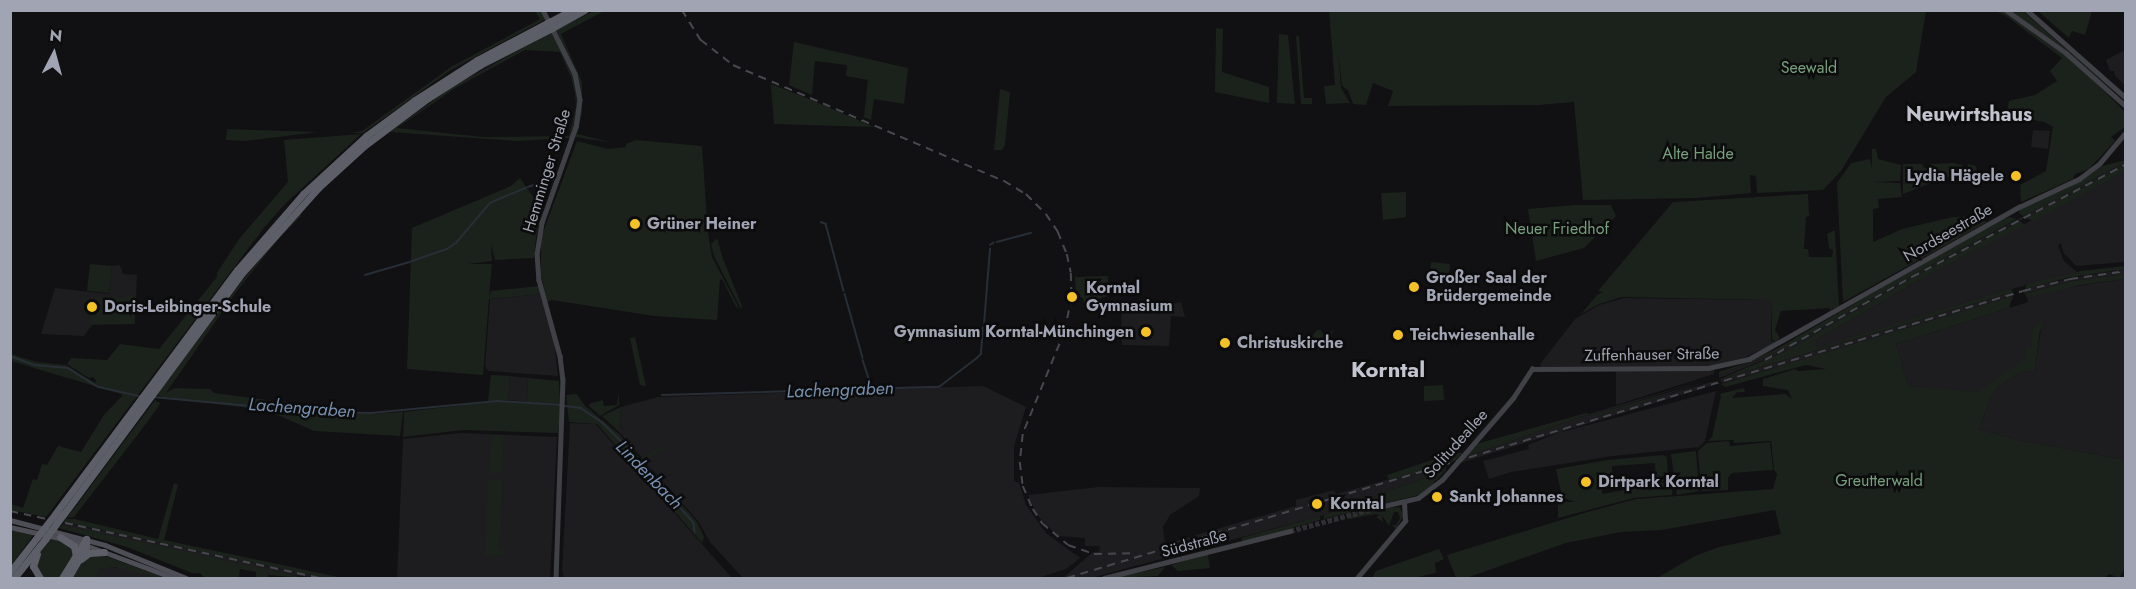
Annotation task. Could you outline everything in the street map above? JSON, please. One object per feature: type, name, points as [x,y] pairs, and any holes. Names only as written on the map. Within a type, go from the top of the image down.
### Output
[{"type":"highway","points":[[12,569],[64,516],[152,388],[267,233],[322,175],[366,136],[388,128],[465,74],[572,10]]},
{"type":"highway","points":[[152,388],[286,221],[374,134],[449,76],[585,10]]},
{"type":"highway","points":[[40,579],[34,570],[34,560],[55,514],[141,404]]},
{"type":"highway","points":[[60,537],[74,546],[78,559]]},
{"type":"highway","points":[[14,579],[44,538]]},
{"type":"highway","points":[[68,579],[85,543]]},
{"type":"highway","points":[[62,579],[78,559],[89,553],[104,552]]},
{"type":"main road","name":"Hemminger Straße","points":[[543,10],[575,74],[580,100],[576,127],[542,223],[537,253],[539,280],[562,363],[564,409],[556,579]]},
{"type":"main road","points":[[2006,10],[2066,53],[2126,106]]},
{"type":"main road","points":[[2027,10],[2126,98]]},
{"type":"main road","name":"Nordseestraße","points":[[1774,346],[2019,207],[2079,179],[2100,163],[2126,132]]},
{"type":"main road","name":"Zuffenhauser Straße","points":[[1528,373],[1538,368],[1723,366],[1749,359],[1774,346]]},
{"type":"main road","name":"Solitudeallee","points":[[1404,502],[1426,493],[1442,480],[1513,398],[1528,373]]},
{"type":"main road","points":[[1357,579],[1405,521],[1404,502],[1379,507]]},
{"type":"main road","points":[[10,520],[85,543],[186,579]]},
{"type":"main road","points":[[10,527],[85,543],[174,579]]},
{"type":"main road","name":"Südstraße","points":[[1104,579],[1290,531]]},
{"type":"shaded area","points":[[2125,50],[2125,85],[2115,76],[2114,71],[2110,71],[2106,60]]},
{"type":"shaded area","points":[[2033,130],[2050,131],[2048,149],[2031,147]]},
{"type":"shaded area","points":[[2125,162],[2125,165],[1912,278],[1788,350],[1719,378],[1719,375],[1787,348],[1911,276]]},
{"type":"shaded area","points":[[2125,171],[2125,262],[2076,266],[2063,252],[2061,243],[2058,245],[2064,261],[2077,272],[1989,295],[1817,349],[1816,340],[1930,274]]},
{"type":"shaded area","name":"Doris-Leibinger-Schule","points":[[120,265],[123,274],[137,275],[135,324],[92,325],[84,336],[41,334],[55,288],[109,294],[112,266]]},
{"type":"shaded area","points":[[2125,269],[2125,274],[2072,281],[2024,294],[2025,289],[2041,284]]},
{"type":"shaded area","points":[[2125,279],[2125,460],[2018,440],[1979,429],[1992,394],[2000,385],[2022,372],[2035,371],[2042,321],[2025,358],[1977,393],[1908,386],[1896,344],[2028,302],[2027,298],[2057,289]]},
{"type":"shaded area","points":[[2013,292],[2013,296],[1784,365],[1722,383],[1720,379]]},
{"type":"shaded area","points":[[541,294],[554,340],[558,376],[488,371],[485,366],[490,299]]},
{"type":"shaded area","points":[[1624,298],[1771,300],[1771,340],[1775,343],[1744,358],[1714,365],[1714,374],[1616,405],[1616,371],[1538,372],[1541,363],[1575,319],[1599,305]]},
{"type":"shaded area","name":"Gymnasium Korntal-Münchingen","points":[[1121,301],[1167,305],[1181,302],[1185,317],[1171,316],[1169,346],[1122,345]]},
{"type":"shaded area","points":[[510,376],[528,378],[527,402],[508,400]]},
{"type":"shaded area","points":[[1714,377],[1590,416],[1715,381],[1717,384],[1460,463],[1465,457],[1589,414]]},
{"type":"shaded area","points":[[983,386],[1026,407],[1014,446],[1014,481],[1019,483],[1026,505],[1046,533],[1080,558],[1066,569],[1038,578],[743,578],[710,542],[698,521],[620,433],[621,407],[658,397]]},
{"type":"shaded area","points":[[1716,391],[1705,441],[1699,447],[1613,456],[1511,472],[1489,479],[1483,461],[1529,449],[1528,445],[1558,433]]},
{"type":"shaded area","points":[[570,423],[595,424],[732,578],[564,578],[562,570]]},
{"type":"shaded area","points":[[461,433],[557,437],[550,578],[397,578],[403,439]]},
{"type":"shaded area","points":[[1447,463],[1446,470],[1324,515],[1091,578],[1063,578],[1093,552],[1099,552],[1100,546],[1085,546],[1085,538],[1057,536],[1037,515],[1028,495],[1099,487],[1200,488],[1199,496],[1170,515],[1163,527],[1165,544],[1296,506],[1296,500],[1334,490],[1336,494]]},
{"type":"shaded area","points":[[64,523],[324,578],[286,575],[62,525]]},
{"type":"shaded area","points":[[126,568],[152,577],[96,578],[99,569]]},
{"type":"green space","name":"Seewald","points":[[1329,10],[1926,11],[1916,72],[1886,97],[1841,171],[1823,190],[1757,193],[1756,176],[1750,175],[1751,193],[1697,198],[1583,200],[1574,102],[1538,105],[1388,106],[1393,91],[1373,83],[1366,105],[1353,104],[1348,90],[1342,86],[1338,50],[1341,88],[1350,103],[1326,104],[1324,86],[1335,85]]},
{"type":"green space","points":[[535,11],[542,11],[546,19],[451,70],[363,133],[352,133],[362,131],[451,67],[540,19]]},
{"type":"green space","points":[[594,11],[604,11],[561,34],[582,82],[582,113],[577,134],[614,143],[575,137],[580,113],[580,90],[556,30]]},
{"type":"green space","points":[[1995,11],[2003,11],[2064,55],[2066,53],[2125,112],[2125,127],[2111,137],[2115,141],[2089,169],[2075,174],[2073,179],[2021,202],[2020,185],[2046,171],[2053,127],[2044,122],[2006,115],[2009,101],[2035,95],[2057,81],[2050,71],[2062,58],[2006,16]]},
{"type":"green space","points":[[2010,11],[2023,11],[2125,101],[2061,47]]},
{"type":"green space","points":[[2038,11],[2092,11],[2085,35],[2072,31],[2069,38]]},
{"type":"green space","points":[[1216,28],[1223,29],[1222,72],[1269,87],[1269,103],[1215,92]]},
{"type":"green space","points":[[552,32],[573,75],[578,98],[576,121],[570,138],[517,141],[390,132],[453,86]],"holes":[[[525,50],[560,52],[571,77],[575,94],[576,106],[569,136],[483,137],[397,128],[457,87]]]},
{"type":"green space","points":[[1279,34],[1288,35],[1295,104],[1277,103]]},
{"type":"green space","points":[[1296,36],[1299,36],[1304,98],[1312,98],[1312,104],[1301,104]]},
{"type":"green space","points":[[794,42],[908,68],[904,104],[874,99],[871,120],[864,117],[868,80],[846,76],[847,65],[815,61],[812,95],[789,85]]},
{"type":"green space","points":[[771,84],[809,99],[874,127],[774,124]]},
{"type":"green space","points":[[1000,89],[1010,92],[1005,145],[1002,150],[994,150]]},
{"type":"green space","points":[[227,129],[318,132],[245,141],[226,140]]},
{"type":"green space","points":[[361,134],[285,204],[263,229],[46,517],[11,510],[11,504],[23,508],[33,479],[37,480],[42,464],[47,465],[58,446],[81,452],[104,415],[122,396],[11,361],[11,354],[36,362],[66,365],[95,383],[96,380],[93,377],[89,378],[67,364],[71,358],[107,360],[120,344],[159,349],[217,277],[217,273],[239,239],[288,182],[284,140]]},
{"type":"green space","points":[[636,140],[702,146],[708,233],[712,257],[740,310],[735,305],[722,279],[720,280],[717,320],[654,316],[552,300],[547,302],[541,274],[541,238],[577,141],[608,149],[626,147],[626,144]]},
{"type":"green space","points":[[1872,149],[1876,149],[1878,159],[1901,165],[1900,181],[1873,182],[1900,183],[1902,197],[1878,199],[1879,208],[1873,209],[1873,242],[1902,229],[1953,217],[1976,216],[1987,222],[1843,302],[1837,183],[1851,163],[1870,159],[1872,168]]},
{"type":"green space","points":[[2125,160],[2028,214],[2023,216],[2019,213],[2020,209],[2070,187],[2099,167]]},
{"type":"green space","points":[[1903,164],[1922,164],[1924,168],[1931,168],[1931,164],[1962,165],[1963,169],[1968,169],[1968,164],[1976,166],[1977,172],[1944,178],[1903,194]]},
{"type":"green space","points":[[2125,165],[2125,171],[2034,221],[2025,218]]},
{"type":"green space","points":[[520,178],[543,211],[536,237],[534,258],[495,260],[491,245],[492,261],[468,264],[492,264],[489,297],[491,291],[539,286],[541,294],[489,299],[483,375],[407,369],[412,228],[511,186]]},
{"type":"green space","points":[[1406,192],[1406,217],[1383,220],[1381,193]]},
{"type":"green space","points":[[1808,194],[1809,216],[1806,217],[1804,249],[1808,249],[1809,257],[1832,257],[1833,250],[1829,248],[1827,234],[1835,230],[1839,306],[1830,310],[1829,308],[1781,311],[1775,330],[1780,338],[1775,342],[1772,339],[1771,300],[1622,297],[1599,304],[1581,314],[1597,295],[1603,292],[1598,291],[1673,202]]},
{"type":"green space","name":"Neuer Friedhof","points":[[1611,205],[1616,216],[1584,248],[1536,261],[1528,209]]},
{"type":"green space","points":[[301,211],[301,216],[279,238],[236,292],[166,393],[174,388],[210,389],[214,393],[371,414],[403,412],[400,436],[314,431],[280,416],[256,409],[157,396],[161,396],[157,395],[160,390],[242,281]]},
{"type":"green space","points":[[2010,217],[2017,219],[1911,276],[1787,348],[1719,375],[1719,372],[1752,361],[1780,347],[2000,219]]},
{"type":"green space","points":[[2020,221],[2025,225],[1930,274],[1816,340],[1817,348],[1989,295],[2011,289],[2013,292],[1720,379],[1788,350],[1912,278]]},
{"type":"green space","points":[[717,238],[742,306],[741,309],[714,256],[711,244]]},
{"type":"green space","points":[[1431,262],[1450,264],[1448,285],[1432,283]]},
{"type":"green space","points":[[90,264],[112,266],[109,293],[87,291]]},
{"type":"green space","points":[[2125,266],[2125,269],[2066,278],[2025,289],[2027,284],[2080,271]]},
{"type":"green space","points":[[2125,274],[2125,279],[2080,285],[2027,298],[2025,294],[2072,281]]},
{"type":"green space","points":[[1108,276],[1108,296],[1084,303],[1083,298],[1076,296],[1075,277]]},
{"type":"green space","points":[[127,293],[136,297],[134,324],[92,324],[92,311],[97,311],[97,297],[124,298]]},
{"type":"green space","name":"Greutterwald","points":[[2013,296],[2009,308],[1896,344],[1908,386],[1977,392],[2025,358],[2027,347],[2031,347],[2032,331],[2041,321],[2044,324],[2040,330],[2035,371],[2022,372],[2000,385],[1992,394],[1979,429],[2018,440],[2125,460],[2125,568],[2119,578],[2109,574],[2105,578],[1657,578],[1695,556],[1719,547],[1781,534],[1775,510],[1661,530],[1621,532],[1566,543],[1469,577],[1456,578],[1447,555],[1584,513],[1636,499],[1773,489],[1777,474],[1774,470],[1771,441],[1734,443],[1733,440],[1708,441],[1712,437],[1721,396],[1719,394],[1744,388],[1745,392],[1737,392],[1732,398],[1785,394],[1792,399],[1788,390],[1763,386],[1763,379],[1795,369],[1798,371],[1826,369],[1806,365],[1725,387],[1721,384]]},
{"type":"green space","points":[[1317,330],[1321,330],[1322,333],[1334,331],[1318,351],[1310,339]]},
{"type":"green space","points":[[635,337],[646,386],[640,385],[630,338]]},
{"type":"green space","points":[[491,375],[510,376],[508,400],[488,401]]},
{"type":"green space","points":[[528,378],[559,381],[560,405],[527,402]]},
{"type":"green space","points":[[1715,379],[1591,418],[1590,416],[1636,402]]},
{"type":"green space","points":[[1443,385],[1444,400],[1424,401],[1424,386]]},
{"type":"green space","points":[[619,392],[619,405],[600,416],[589,406],[589,404],[603,400],[604,406],[617,405]]},
{"type":"green space","points":[[577,394],[585,406],[619,434],[640,459],[663,446],[664,448],[635,467],[597,424],[569,422],[566,395]]},
{"type":"green space","points":[[155,400],[160,403],[159,406],[139,433],[74,517],[67,518]]},
{"type":"green space","points":[[499,401],[561,406],[558,433],[463,430],[403,437],[404,412]]},
{"type":"green space","points":[[621,407],[620,433],[602,416]]},
{"type":"green space","points":[[1589,414],[1465,457],[1476,444]]},
{"type":"green space","points":[[492,435],[504,435],[502,473],[489,473]]},
{"type":"green space","points":[[1729,441],[1730,446],[1770,442],[1773,470],[1732,473],[1728,478],[1728,490],[1701,491],[1698,451],[1707,443]]},
{"type":"green space","points":[[1696,451],[1699,491],[1677,495],[1671,454]]},
{"type":"green space","points":[[1456,452],[1462,453],[1455,461],[1389,480],[1387,475]]},
{"type":"green space","points":[[1663,455],[1667,457],[1668,480],[1656,483],[1655,463],[1612,466],[1613,487],[1602,488],[1602,494],[1673,481],[1672,495],[1634,498],[1558,518],[1558,502],[1575,502],[1562,497],[1556,469],[1608,460]]},
{"type":"green space","points":[[648,465],[697,522],[704,537],[702,543],[639,471]]},
{"type":"green space","points":[[1446,470],[1434,482],[1435,485],[1419,495],[1350,512],[1352,514],[1364,510],[1399,507],[1404,515],[1396,529],[1392,525],[1396,525],[1400,518],[1398,512],[1394,512],[1389,526],[1382,515],[1383,522],[1376,517],[1380,515],[1376,514],[1349,519],[1347,513],[1324,519],[1324,515]]},
{"type":"green space","points":[[488,480],[502,480],[499,550],[506,551],[501,555],[479,555],[485,554]]},
{"type":"green space","points":[[174,483],[178,485],[164,540],[343,578],[324,578],[63,522],[65,519],[75,519],[158,539]]},
{"type":"green space","points":[[1320,516],[1320,520],[1243,542],[1241,538]]},
{"type":"green space","points":[[62,525],[305,578],[268,575],[267,578],[256,578],[256,572],[240,569],[239,578],[205,578],[200,573],[192,573],[127,547],[59,528]]},
{"type":"green space","points":[[11,530],[34,534],[11,566]]},
{"type":"green space","points":[[51,538],[71,545],[75,554],[59,578],[42,578],[36,572],[37,557]]},
{"type":"green space","points":[[1439,549],[1444,559],[1435,563],[1436,573],[1413,578],[1372,578],[1376,571]]},
{"type":"green space","points":[[90,554],[102,555],[166,578],[156,578],[115,567],[99,569],[96,578],[71,578]]},
{"type":"green space","points":[[1208,554],[1210,568],[1178,571],[1171,565]]},
{"type":"green space","points":[[1165,567],[1158,576],[1113,578]]},
{"type":"waterway","points":[[528,187],[554,178]]},
{"type":"waterway","points":[[412,261],[447,249],[456,243],[490,203],[526,188]]},
{"type":"waterway","points":[[821,222],[826,224],[844,291]]},
{"type":"waterway","name":"Lachengraben","points":[[997,242],[1031,233]]},
{"type":"waterway","name":"Lachengraben","points":[[984,324],[990,249]]},
{"type":"waterway","points":[[365,275],[410,262]]},
{"type":"waterway","points":[[845,294],[863,358]]},
{"type":"waterway","name":"Lachengraben","points":[[662,395],[939,387],[981,354],[983,328]]},
{"type":"waterway","name":"Lachengraben","points":[[10,356],[35,365],[68,368],[99,387],[139,396]]},
{"type":"waterway","points":[[863,360],[872,388]]},
{"type":"waterway","name":"Lachengraben","points":[[153,397],[318,412],[371,413],[499,401],[560,405]]},
{"type":"waterway","name":"Lindenbach","points":[[565,406],[581,408],[602,422],[626,446],[636,463],[653,477],[694,523],[695,532]]},
{"type":"tunnel","points":[[1290,531],[1379,507]]},
{"type":"railway","points":[[682,10],[701,40],[733,65],[1004,181],[1026,194],[1046,214],[1058,232],[1067,254],[1072,297],[1065,331],[1023,434],[1020,462],[1023,486],[1042,523],[1068,545],[1094,554],[1133,553]]},
{"type":"railway","points":[[1765,360],[1912,277],[2126,164]]},
{"type":"railway","points":[[1067,578],[2023,291],[2070,279],[2126,271]]},
{"type":"railway","points":[[10,511],[320,578]]},
{"type":"place","name":"Lydia Hägele","points":[[2016,176]]},
{"type":"place","name":"Grüner Heiner","points":[[635,224]]},
{"type":"place","name":"Großer Saal der Brüdergemeinde","points":[[1414,287]]},
{"type":"place","name":"Korntal Gymnasium","points":[[1072,297]]},
{"type":"place","name":"Doris-Leibinger-Schule","points":[[92,307]]},
{"type":"place","name":"Gymnasium Korntal-Münchingen","points":[[1146,332]]},
{"type":"place","name":"Teichwiesenhalle","points":[[1398,335]]},
{"type":"place","name":"Christuskirche","points":[[1225,343]]},
{"type":"place","name":"Dirtpark Korntal","points":[[1586,482]]},
{"type":"place","name":"Sankt Johannes","points":[[1437,497]]},
{"type":"place","name":"Korntal","points":[[1317,504]]},
{"type":"district","name":"Neuwirtshaus","points":[[1969,114]]},
{"type":"district","name":"Korntal","points":[[1388,370]]},
{"type":"park label","name":"Alte Halde","points":[[1698,154]]}]
